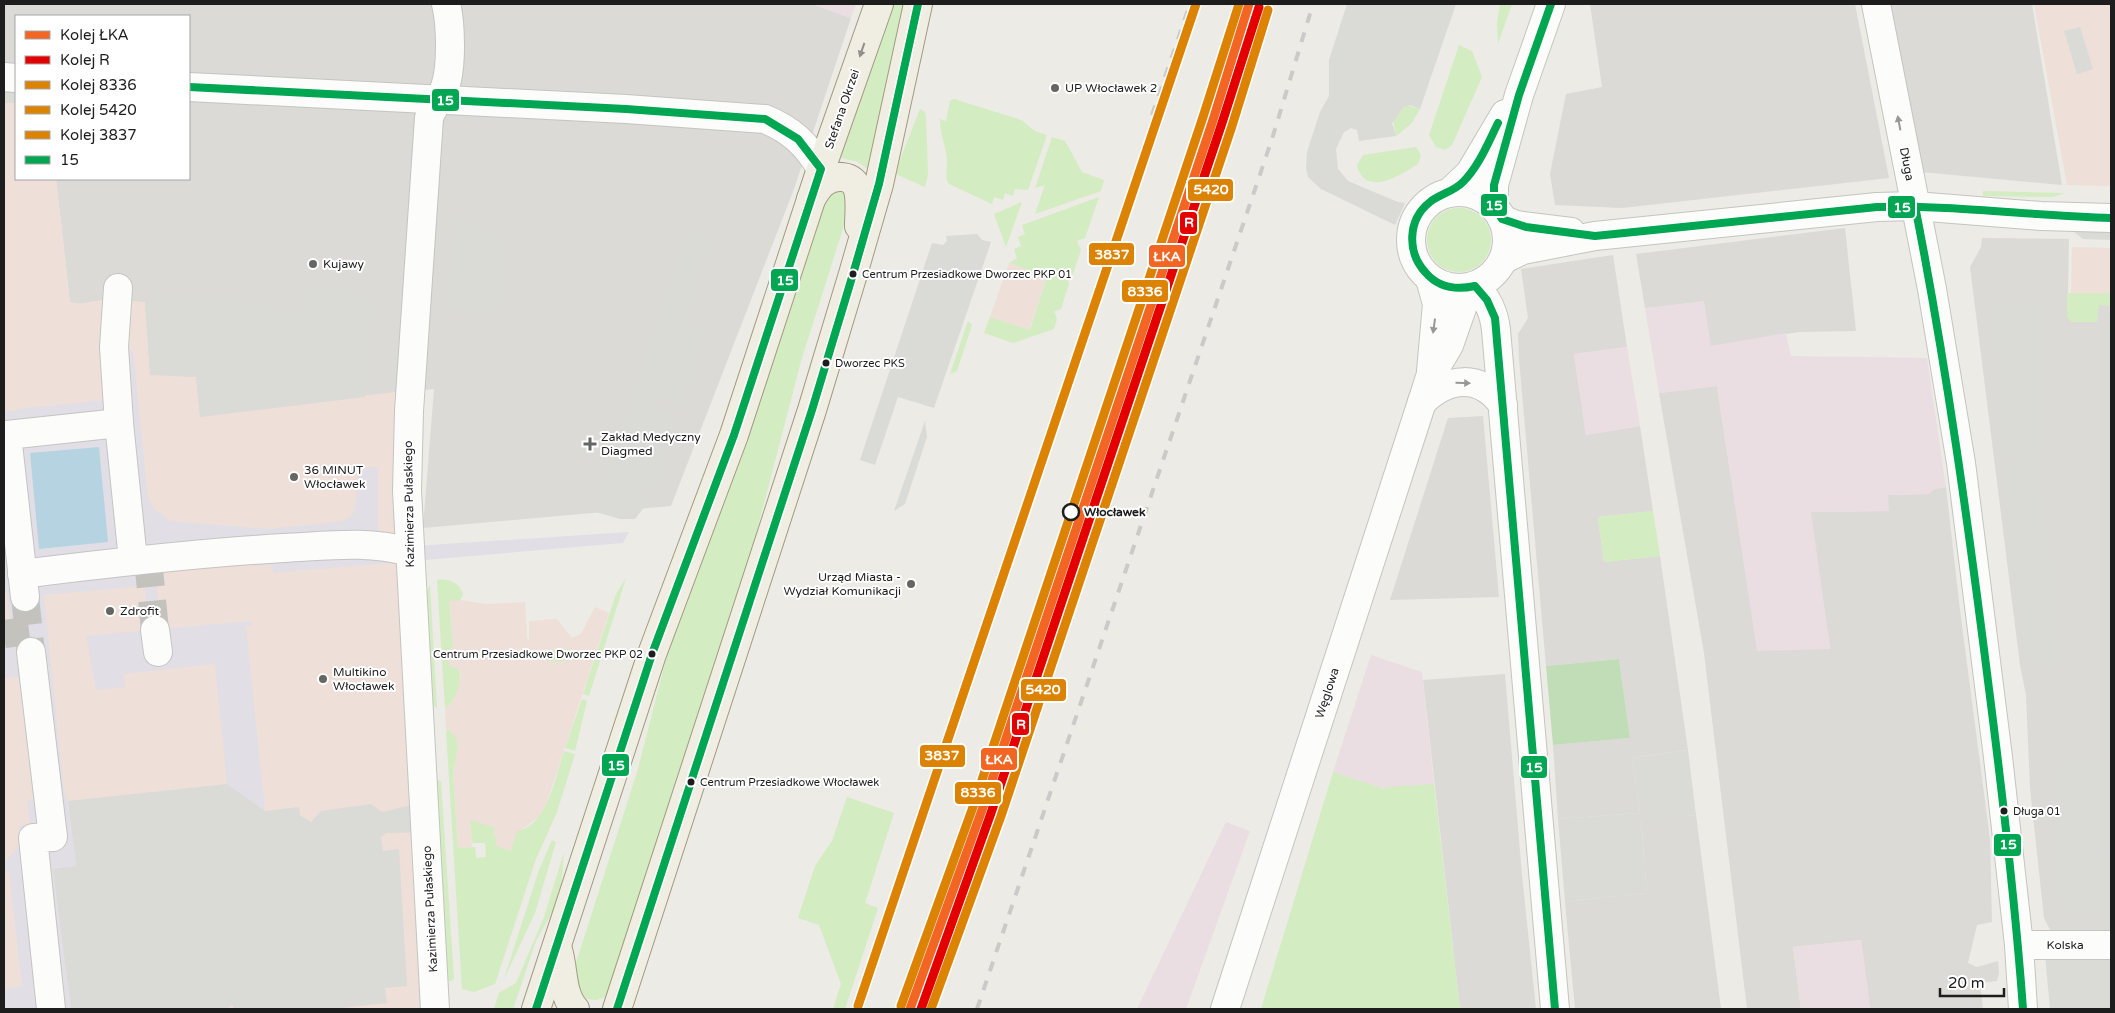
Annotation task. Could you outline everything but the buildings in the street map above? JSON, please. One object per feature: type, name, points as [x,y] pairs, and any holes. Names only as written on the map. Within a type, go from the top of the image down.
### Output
[{"type":"main road","name":"Stefana Okrzei","points":[[536,1008],[557,949],[652,654],[734,435],[820,169],[879,4]]},
{"type":"main road","points":[[617,1009],[812,410],[879,184],[918,4]]},
{"type":"main road","points":[[810,199],[822,184],[832,178],[844,177],[852,180],[858,190],[859,252]]},
{"type":"main road","points":[[557,949],[563,966],[566,996],[574,1009]]},
{"type":"street","name":"Kazimierza Pułaskiego","points":[[436,1009],[407,491],[409,407],[429,118],[445,86],[448,66],[449,27],[446,4]]},
{"type":"street","points":[[1519,95],[1498,123],[1470,174],[1449,194],[1425,206],[1415,221],[1412,231],[1414,257],[1430,278],[1448,287],[1472,287],[1492,276],[1504,259],[1508,243],[1498,213],[1494,185],[1519,95],[1551,4]]},
{"type":"street","name":"Długa","points":[[1876,4],[1942,344],[1961,463],[1998,757],[2019,945],[2023,1009]]},
{"type":"street","points":[[190,87],[626,109],[765,120],[785,128],[795,135],[812,152],[820,169]]},
{"type":"street","points":[[1449,194],[1468,193],[1478,196],[1498,213],[1526,227],[1595,236]]},
{"type":"street","points":[[1504,259],[1523,250],[1595,236],[1877,207],[1915,206],[2040,216],[2111,218]]},
{"type":"street","name":"Węglowa","points":[[1426,390],[1437,304],[1430,278]]},
{"type":"street","points":[[1472,287],[1487,300],[1495,318],[1555,1009]]},
{"type":"street","name":"Węglowa","points":[[1225,1009],[1426,390],[1450,345],[1472,287]]},
{"type":"street","points":[[118,288],[114,347],[119,423],[133,560]]},
{"type":"street","points":[[1426,390],[1433,392],[1445,385],[1468,382],[1484,387],[1503,405]]},
{"type":"street","points":[[119,423],[7,435],[24,585],[133,560],[187,554],[356,544],[386,545],[409,552]]},
{"type":"street","points":[[31,652],[53,836],[33,838],[51,1009]]},
{"type":"street","name":"Kolska","points":[[2019,945],[2111,945]]},
{"type":"shaded area","points":[[4,4],[812,4],[851,18],[794,189],[671,506],[423,528],[434,389],[200,417],[150,375],[109,299],[80,304],[70,303],[56,180],[190,180],[190,15],[15,15],[15,103],[4,103]]},
{"type":"shaded area","points":[[812,4],[856,4],[851,18]]},
{"type":"shaded area","points":[[1347,4],[1456,4],[1420,109],[1410,105],[1404,107],[1392,123],[1396,136],[1359,141],[1357,130],[1351,128],[1344,132],[1336,149],[1338,169],[1348,181],[1398,202],[1405,203],[1395,225],[1321,189],[1308,177],[1306,168],[1307,152],[1320,112],[1329,96],[1329,60]]},
{"type":"shaded area","points":[[1590,4],[1855,4],[1889,178],[1622,208],[1555,205],[1550,174],[1566,94],[1602,87]]},
{"type":"shaded area","points":[[1889,4],[2032,4],[2062,185],[1921,172]]},
{"type":"shaded area","points":[[2034,4],[2111,4],[2111,186],[2067,185]]},
{"type":"shaded area","points":[[2080,27],[2093,69],[2077,74],[2064,31]]},
{"type":"shaded area","points":[[4,103],[15,103],[15,180],[56,180],[70,302],[80,304],[109,299],[145,302],[150,374],[196,377],[200,416],[411,390],[435,1009],[4,1009]]},
{"type":"shaded area","points":[[455,218],[505,234],[496,322],[448,303]]},
{"type":"shaded area","points":[[687,227],[712,235],[684,322],[707,329],[682,405],[659,397],[655,412],[677,419],[653,492],[638,489],[638,493],[647,499],[645,506],[635,519],[620,519],[596,512]]},
{"type":"shaded area","points":[[1845,228],[1856,331],[1799,332],[1711,346],[1657,307],[1645,308],[1636,254]]},
{"type":"shaded area","points":[[2069,228],[2111,229],[2111,240],[2083,239]]},
{"type":"shaded area","points":[[977,234],[982,240],[991,242],[934,408],[898,397],[875,465],[860,460],[932,243],[943,245],[947,241],[946,236]]},
{"type":"shaded area","points":[[1982,238],[2069,239],[2068,293],[2111,293],[2111,935],[2052,934],[2044,918],[2030,788],[2026,695],[2020,665],[1970,267],[1981,247]]},
{"type":"shaded area","points":[[2072,247],[2111,248],[2111,293],[2071,293]]},
{"type":"shaded area","points":[[1613,255],[1627,347],[1574,354],[1586,435],[1640,426],[1653,511],[1598,517],[1603,556],[1604,562],[1660,556],[1688,750],[1632,758],[1640,813],[1558,819],[1553,745],[1630,738],[1619,659],[1546,666],[1519,359],[1518,334],[1528,318],[1521,269]]},
{"type":"shaded area","points":[[1009,263],[1047,277],[1029,330],[990,317]]},
{"type":"shaded area","points":[[305,288],[373,291],[365,397],[200,417],[196,377],[150,375],[145,297],[271,304],[271,307],[304,309]]},
{"type":"shaded area","points":[[1704,301],[1711,346],[1786,333],[1791,356],[1927,358],[1946,487],[1934,489],[1929,494],[1888,495],[1889,511],[1811,512],[1830,649],[1757,651],[1717,386],[1659,393],[1645,308]]},
{"type":"shaded area","points":[[1997,303],[2045,305],[2041,489],[2061,654],[2057,667],[2038,668],[2038,663],[2024,664],[2001,463],[2015,461],[2016,458],[2014,456],[2000,458]]},
{"type":"shaded area","points":[[1627,347],[1640,426],[1586,435],[1574,354]]},
{"type":"shaded area","points":[[133,350],[148,497],[154,509],[170,521],[268,529],[343,521],[352,515],[355,509],[358,467],[378,467],[378,535],[399,547],[629,532],[623,543],[273,573],[272,564],[255,566],[254,563],[155,571],[161,629],[251,621],[252,625],[246,626],[265,811],[227,784],[215,664],[124,674],[125,687],[96,690],[86,636],[148,630],[145,586],[44,595],[64,792],[68,801],[76,866],[53,869],[71,1009],[4,1009],[4,989],[22,986],[9,872],[4,872],[4,863],[21,843],[19,826],[30,824],[27,800],[33,799],[21,677],[5,678],[4,672],[4,647],[12,645],[6,588],[4,588],[4,411],[104,400],[100,355]]},
{"type":"shaded area","points":[[1717,386],[1744,563],[1830,648],[1810,512],[1888,511],[1888,495],[1928,494],[1934,489],[1946,487],[1990,839],[1992,922],[1977,925],[1968,963],[1977,967],[1998,961],[1999,973],[1997,981],[1980,983],[1983,1009],[1870,1009],[1861,940],[1793,947],[1801,1009],[1747,1009],[1704,653],[1659,393]]},
{"type":"shaded area","points":[[1483,416],[1499,597],[1390,600],[1448,418]]},
{"type":"shaded area","points":[[925,421],[927,437],[905,504],[894,511]]},
{"type":"shaded area","points":[[449,600],[487,604],[525,602],[527,638],[529,641],[529,621],[557,619],[572,638],[581,634],[595,607],[609,613],[545,808],[540,816],[520,831],[511,851],[494,845],[493,836],[470,821],[472,847],[458,848],[453,772],[458,747],[448,729],[446,731],[445,708],[453,701],[461,676],[458,669],[447,665],[453,644]]},
{"type":"shaded area","points":[[1371,655],[1422,672],[1434,784],[1385,789],[1333,772]]},
{"type":"shaded area","points":[[1505,674],[1522,875],[1536,1009],[1460,1009],[1423,680]]},
{"type":"shaded area","points":[[1688,750],[1696,815],[1641,820],[1647,893],[1565,902],[1558,819],[1640,813],[1632,758]]},
{"type":"shaded area","points":[[2059,759],[2110,760],[2108,912],[2058,911]]},
{"type":"shaded area","points":[[227,784],[265,811],[299,807],[300,815],[311,822],[321,811],[371,804],[382,812],[424,802],[426,832],[386,833],[381,837],[383,851],[399,849],[407,986],[385,988],[387,1003],[332,1009],[234,1009],[232,1005],[227,1009],[71,1009],[52,868],[76,866],[68,801]]},
{"type":"shaded area","points":[[1696,815],[1721,1009],[1575,1009],[1565,902],[1647,893],[1641,819]]},
{"type":"shaded area","points":[[1226,822],[1250,831],[1186,1009],[1137,1009]]},
{"type":"shaded area","points":[[1861,940],[1870,1009],[1801,1009],[1793,947]]},
{"type":"shaded area","points":[[2045,955],[2111,956],[2111,1009],[2050,1009]]},
{"type":"green space","points":[[892,4],[906,4],[869,168],[866,168],[858,162],[838,157]]},
{"type":"green space","points":[[1500,4],[1512,4],[1498,44],[1497,23]]},
{"type":"green space","points":[[1459,45],[1472,51],[1482,77],[1452,145],[1445,150],[1436,147],[1429,135]]},
{"type":"green space","points":[[954,99],[1021,120],[1035,131],[1047,135],[1028,190],[1015,189],[1013,196],[1005,193],[1003,200],[994,197],[992,204],[949,184],[940,119],[946,121],[950,101]]},
{"type":"green space","points":[[1406,105],[1420,109],[1411,124],[1396,136],[1393,121]]},
{"type":"green space","points":[[920,109],[925,112],[926,117],[928,174],[925,187],[898,175],[896,170]]},
{"type":"green space","points":[[1052,137],[1065,141],[1082,172],[1104,180],[1101,191],[1035,214],[1045,185],[1035,188]]},
{"type":"green space","points":[[1416,147],[1421,155],[1418,164],[1394,178],[1376,182],[1368,181],[1361,175],[1357,165],[1363,155]]},
{"type":"green space","points":[[838,190],[846,195],[848,213],[801,361],[754,542],[611,988],[605,997],[590,1000],[585,997],[579,986],[575,966],[638,769],[671,640],[824,197]]},
{"type":"green space","points":[[1983,191],[2065,193],[2053,197],[1983,196]]},
{"type":"green space","points":[[1099,197],[1085,238],[1077,241],[1081,250],[1073,274],[1066,276],[1069,284],[1061,309],[1054,311],[1057,319],[1054,329],[1013,343],[984,333],[990,317],[1029,330],[1031,326],[1047,277],[1009,263],[1017,258],[1014,249],[1021,246],[1018,237],[1025,234],[1022,225]]},
{"type":"green space","points":[[1022,202],[1006,247],[994,214]]},
{"type":"green space","points":[[1459,208],[1471,211],[1482,217],[1488,228],[1491,240],[1488,252],[1482,263],[1471,269],[1459,272],[1447,269],[1436,263],[1430,252],[1427,240],[1430,228],[1436,217],[1447,211]]},
{"type":"green space","points":[[2067,293],[2111,293],[2111,306],[2099,305],[2097,322],[2071,322],[2067,317]]},
{"type":"green space","points":[[968,321],[972,325],[957,371],[950,374]]},
{"type":"green space","points":[[1653,511],[1660,556],[1604,562],[1598,517]]},
{"type":"green space","points":[[626,578],[589,696],[583,694],[616,594]]},
{"type":"green space","points":[[437,580],[446,580],[457,584],[463,595],[460,600],[449,601],[453,644],[448,665],[458,669],[460,678],[455,696],[449,706],[445,708]]},
{"type":"green space","points":[[430,585],[437,708],[431,704],[423,601]]},
{"type":"green space","points":[[570,649],[574,652],[571,657],[562,662],[547,661],[548,655],[543,654],[540,659],[528,654],[529,652]]},
{"type":"green space","points":[[1619,659],[1630,738],[1553,745],[1546,666]]},
{"type":"green space","points":[[582,699],[587,701],[575,751],[565,748]]},
{"type":"green space","points":[[449,730],[456,738],[458,747],[453,772],[458,848],[475,847],[476,858],[486,857],[485,843],[472,843],[470,820],[495,828],[493,836],[497,838],[495,845],[511,851],[517,831],[527,827],[536,820],[549,799],[564,751],[575,754],[557,812],[536,859],[495,984],[474,992],[462,989],[446,731]]},
{"type":"green space","points":[[1333,772],[1385,789],[1386,787],[1434,784],[1460,1009],[1261,1009]]},
{"type":"green space","points":[[438,780],[441,782],[454,979],[451,981],[444,981],[433,781]]},
{"type":"green space","points":[[847,797],[894,813],[865,903],[878,908],[845,1009],[833,1009],[841,984],[819,925],[798,918],[815,866],[832,841]]},
{"type":"green space","points":[[552,840],[556,842],[535,913],[504,979],[539,870]]},
{"type":"green space","points":[[564,852],[561,888],[555,907],[536,941],[513,1009],[494,1009],[499,993],[516,983],[544,917]]},
{"type":"water","points":[[99,447],[108,542],[39,549],[30,453]]},
{"type":"tunnel","points":[[148,559],[155,630]]},
{"type":"tunnel","points":[[25,597],[31,652]]},
{"type":"tunnel","points":[[4,634],[29,631]]},
{"type":"railway","points":[[1152,115],[1190,4]]},
{"type":"railway","points":[[977,1009],[1272,139],[1313,4]]},
{"type":"rail line","name":"3837","points":[[858,1006],[1196,4]]},
{"type":"rail line","name":"8336","points":[[901,1006],[973,807],[1239,4]]},
{"type":"rail line","name":"ŁKA","points":[[910,1009],[982,810],[1213,120],[1249,4]]},
{"type":"rail line","name":"R","points":[[921,1009],[991,813],[1259,7]]},
{"type":"rail line","name":"5420","points":[[931,1009],[1001,816],[1232,126],[1268,10]]},
{"type":"transit line","name":"15","points":[[617,1009],[812,410],[853,274],[879,184],[918,4]]},
{"type":"transit line","name":"15","points":[[1551,4],[1519,95],[1494,185],[1494,207],[1502,219],[1526,227],[1595,236],[1877,207],[1965,209],[2111,218]]},
{"type":"transit line","name":"15","points":[[190,87],[626,109],[765,119],[798,139],[821,169],[734,435],[652,654],[536,1009]]},
{"type":"transit line","name":"15","points":[[1498,123],[1483,154],[1469,176],[1451,191],[1434,199],[1422,209],[1417,218],[1412,237],[1415,256],[1431,278],[1449,287],[1475,286],[1487,300],[1495,318],[1555,1009]]},
{"type":"transit line","name":"15","points":[[1915,206],[1956,443],[1973,562],[2008,845],[2023,1009]]},
{"type":"place","name":"UP Włocławek 2","points":[[1055,88]]},
{"type":"place","name":"Kujawy","points":[[313,264]]},
{"type":"place","name":"Centrum Przesiadkowe Dworzec PKP 01","points":[[853,274]]},
{"type":"place","name":"Dworzec PKS","points":[[826,363]]},
{"type":"place","name":"Zakład Medyczny Diagmed","points":[[590,444]]},
{"type":"place","name":"36 MINUT Włocławek","points":[[294,477]]},
{"type":"place","name":"Włocławek","points":[[1071,512]]},
{"type":"place","name":"Urząd Miasta - Wydział Komunikacji","points":[[911,584]]},
{"type":"place","name":"Zdrofit","points":[[110,611]]},
{"type":"place","name":"Centrum Przesiadkowe Dworzec PKP 02","points":[[652,654]]},
{"type":"place","name":"Multikino Włocławek","points":[[323,679]]},
{"type":"place","name":"Centrum Przesiadkowe Włocławek","points":[[691,782]]},
{"type":"place","name":"Długa 01","points":[[2004,811]]}]
